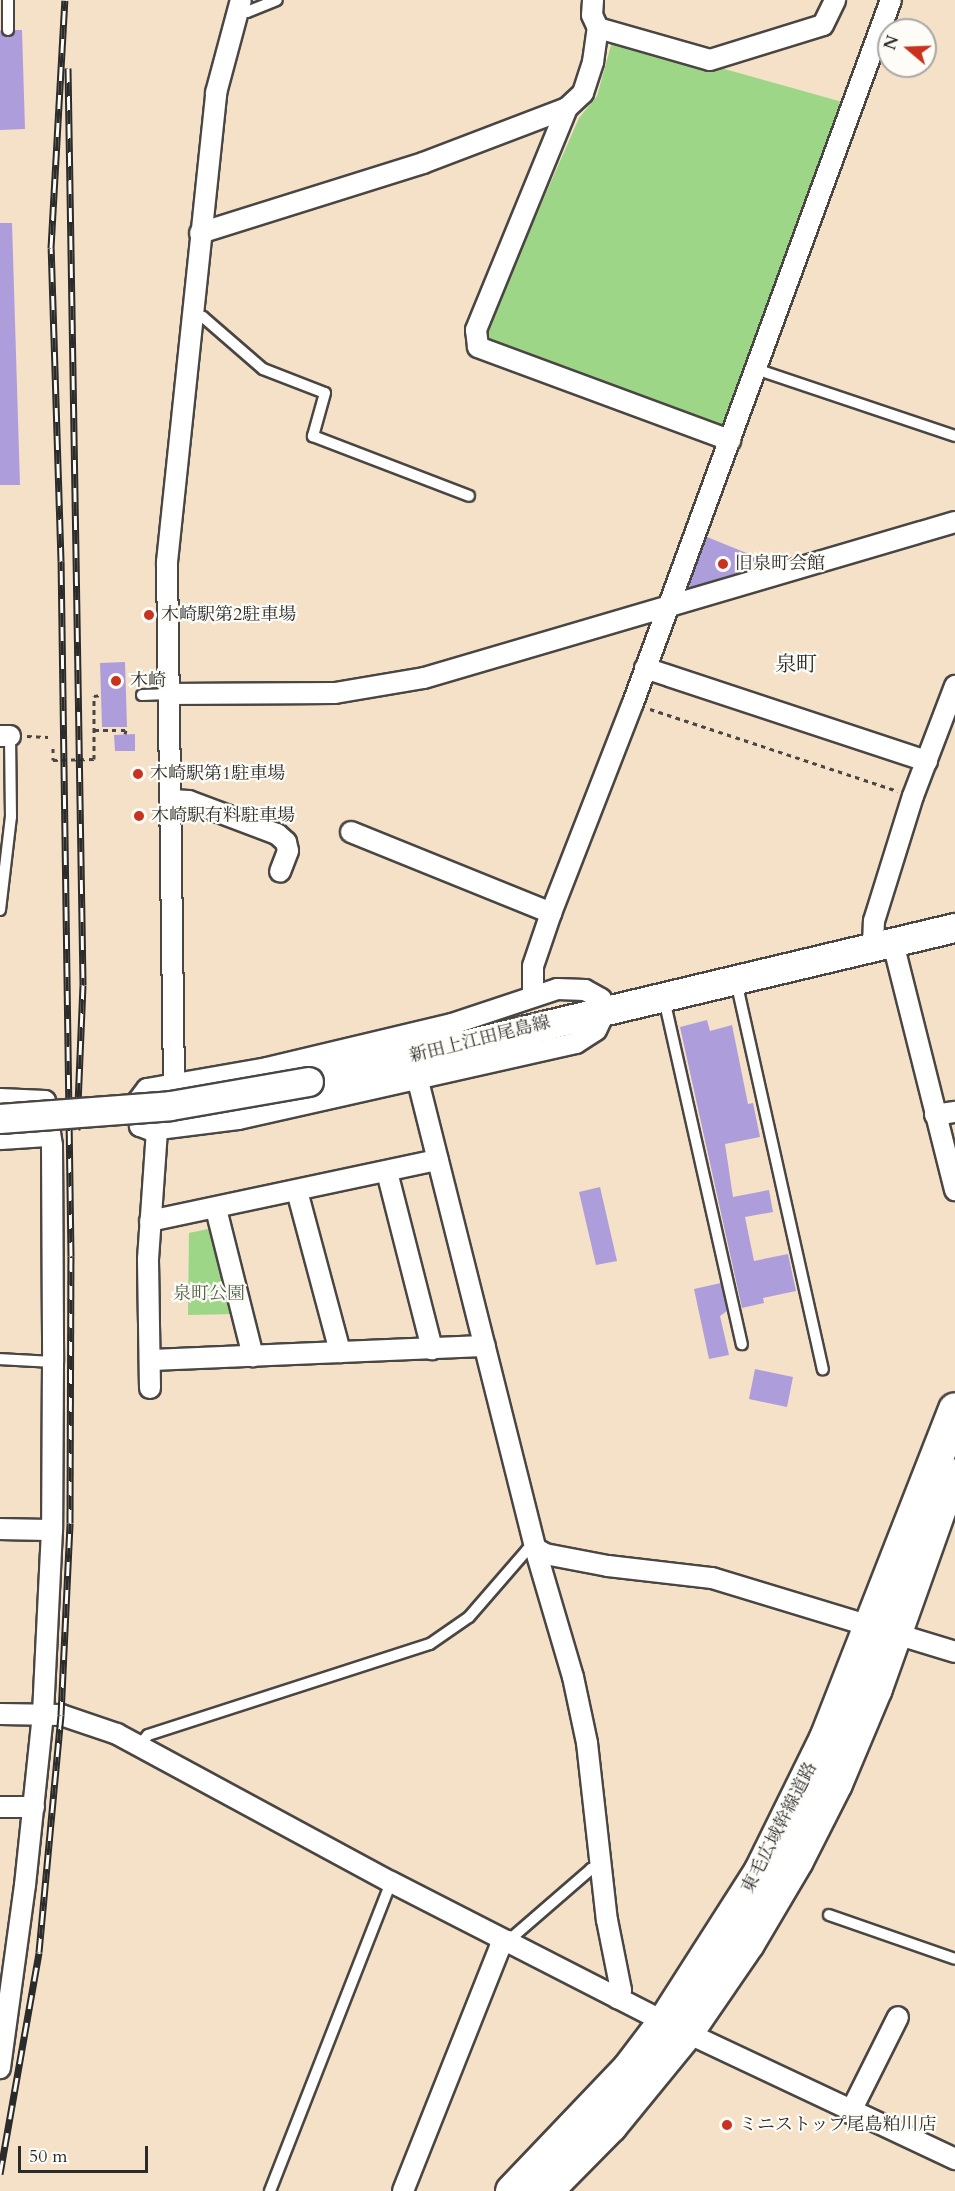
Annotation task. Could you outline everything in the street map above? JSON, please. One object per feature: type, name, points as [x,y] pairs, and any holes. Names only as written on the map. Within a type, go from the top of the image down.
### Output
[{"type":"highway","name":"東毛広域幹線道路","points":[[512,2191],[675,2027],[747,1943],[801,1852],[835,1783],[955,1409]]},
{"type":"highway","name":"東毛広域幹線道路","points":[[884,1628],[934,1523],[955,1465]]},
{"type":"highway","name":"東毛広域幹線道路","points":[[545,2191],[610,2125],[675,2027]]},
{"type":"main road","name":"新田上江田尾島線","points":[[0,1119],[161,1107],[309,1082],[955,928]]},
{"type":"street","points":[[200,233],[423,163],[567,108],[583,93],[593,62],[598,28],[592,15],[593,0]]},
{"type":"street","points":[[598,28],[710,60],[823,25],[835,0]]},
{"type":"street","points":[[533,995],[533,966],[551,913],[633,703],[891,0]]},
{"type":"street","points":[[174,1084],[167,562],[216,93],[240,5]]},
{"type":"street","points":[[567,108],[476,330],[478,347],[730,440]]},
{"type":"street","points":[[167,694],[335,693],[424,678],[955,522]]},
{"type":"street","points":[[645,668],[927,760]]},
{"type":"street","points":[[955,686],[914,796],[874,921],[935,1115],[955,1190]]},
{"type":"street","points":[[170,800],[189,801],[277,834],[286,842],[288,851],[280,872]]},
{"type":"street","points":[[351,832],[551,913]]},
{"type":"street","points":[[557,989],[585,990],[601,999],[606,1010],[601,1023],[586,1038],[528,1055],[417,1077],[238,1119],[145,1131],[140,1126],[140,1094],[174,1084],[267,1068],[452,1024],[533,995],[557,989]]},
{"type":"street","points":[[417,1077],[535,1548],[584,1732],[607,1920],[621,1990],[618,1998]]},
{"type":"street","points":[[0,1098],[42,1098],[48,1136],[52,1145],[53,1362],[52,1530],[43,1714],[34,1807],[0,2068]]},
{"type":"street","points":[[935,1115],[955,1112]]},
{"type":"street","points":[[150,1388],[150,1221],[157,1130]]},
{"type":"street","points":[[0,1139],[48,1136]]},
{"type":"street","points":[[150,1221],[216,1209],[438,1160]]},
{"type":"street","points":[[387,1172],[432,1349]]},
{"type":"street","points":[[297,1191],[340,1352]]},
{"type":"street","points":[[216,1209],[253,1356]]},
{"type":"street","points":[[150,1360],[485,1346]]},
{"type":"street","points":[[0,1529],[52,1530]]},
{"type":"street","points":[[535,1548],[545,1554],[608,1566],[712,1578],[884,1628],[955,1652]]},
{"type":"street","points":[[0,1714],[43,1714],[85,1722],[139,1746],[391,1882],[675,2027],[850,2113],[953,2152]]},
{"type":"street","points":[[0,1807],[34,1807]]},
{"type":"street","points":[[403,2191],[500,1947],[508,1941]]},
{"type":"street","points":[[850,2113],[898,2017]]},
{"type":"lane","points":[[8,0],[8,30]]},
{"type":"lane","points":[[240,5],[246,12],[277,0]]},
{"type":"lane","points":[[193,315],[203,317],[263,369],[325,393],[313,436],[469,496]]},
{"type":"lane","points":[[756,369],[955,436]]},
{"type":"lane","points":[[142,695],[167,694]]},
{"type":"lane","points":[[0,910],[11,817],[5,736]]},
{"type":"lane","points":[[736,981],[822,1369]]},
{"type":"lane","points":[[664,998],[742,1344]]},
{"type":"lane","points":[[0,1359],[53,1362]]},
{"type":"lane","points":[[139,1746],[148,1735],[430,1644],[469,1617],[527,1550],[535,1548]]},
{"type":"lane","points":[[508,1941],[591,1869],[601,1865]]},
{"type":"lane","points":[[270,2191],[391,1882]]},
{"type":"lane","points":[[830,1915],[955,1959]]},
{"type":"path","points":[[53,748],[53,760],[94,759],[94,696],[101,695]]},
{"type":"path","points":[[633,703],[914,796]]},
{"type":"path","points":[[94,730],[126,730],[125,734]]},
{"type":"green space","points":[[613,38],[846,103],[725,432],[489,344],[485,332],[579,118],[597,96]]},
{"type":"green space","name":"泉町公園","points":[[213,1228],[236,1314],[188,1315],[189,1233]]},
{"type":"building","points":[[0,30],[9,37],[15,30],[22,30],[25,129],[0,130]]},
{"type":"building","points":[[0,223],[12,223],[20,485],[0,485]]},
{"type":"building","name":"旧泉町会館","points":[[707,537],[754,556],[758,567],[688,588]]},
{"type":"building","points":[[125,662],[127,727],[102,727],[100,663]]},
{"type":"building","points":[[135,734],[135,751],[115,751],[114,735]]},
{"type":"building","points":[[707,1020],[710,1031],[732,1025],[748,1104],[753,1103],[760,1137],[725,1144],[733,1197],[769,1190],[773,1212],[745,1217],[754,1261],[788,1254],[796,1291],[763,1298],[764,1303],[742,1308],[680,1027]]},
{"type":"building","points":[[600,1187],[617,1261],[596,1265],[579,1192]]},
{"type":"building","points":[[721,1283],[727,1311],[720,1316],[729,1355],[709,1359],[694,1289]]},
{"type":"building","points":[[755,1369],[793,1377],[787,1407],[749,1399]]},
{"type":"railway","points":[[0,2174],[39,1952],[61,1715],[70,1523],[71,1256],[61,561],[51,248],[65,0]]},
{"type":"railway","points":[[68,68],[83,985],[77,1130]]},
{"type":"place","name":"旧泉町会館","points":[[723,564]]},
{"type":"place","name":"木崎駅第2駐車場","points":[[149,615]]},
{"type":"place","name":"木崎","points":[[116,681]]},
{"type":"place","name":"木崎駅第1駐車場","points":[[138,774]]},
{"type":"place","name":"木崎駅有料駐車場","points":[[139,816]]},
{"type":"place","name":"ミニストップ尾島粕川店","points":[[727,2125]]},
{"type":"district","name":"泉町","points":[[796,665]]}]
